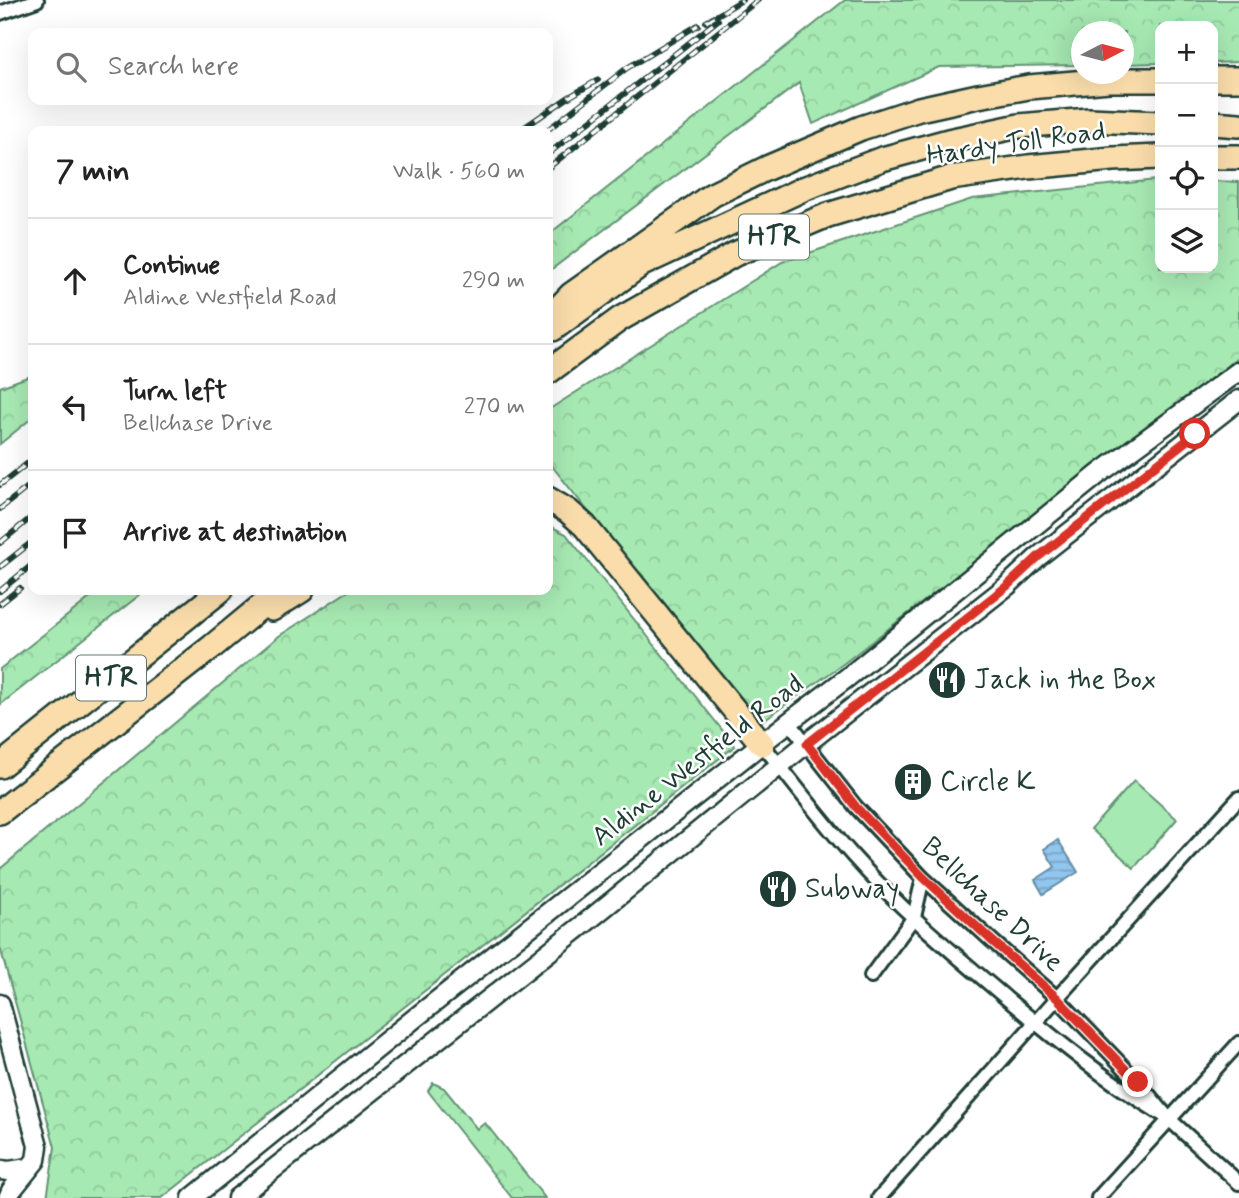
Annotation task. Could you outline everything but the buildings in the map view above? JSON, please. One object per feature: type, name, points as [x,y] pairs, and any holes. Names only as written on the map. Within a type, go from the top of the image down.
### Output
[{"type":"highway","points":[[1218,79],[1239,79]]},
{"type":"highway","points":[[553,313],[571,295],[712,195],[861,128],[919,109],[978,96],[1109,80],[1155,80]]},
{"type":"highway","name":"Hardy Toll Road","points":[[553,329],[642,264],[803,189],[882,159],[1019,126],[1088,120],[1155,123]]},
{"type":"highway","points":[[1218,123],[1239,125]]},
{"type":"highway","name":"Hardy Toll Road","points":[[553,368],[620,319],[735,254],[828,215],[951,178],[1028,167],[1155,157]]},
{"type":"highway","points":[[1218,157],[1239,157]]},
{"type":"highway","points":[[553,502],[585,526],[762,744]]},
{"type":"highway","name":"HTR","points":[[0,766],[215,595]]},
{"type":"highway","name":"HTR","points":[[0,812],[214,646],[275,595]]},
{"type":"highway","points":[[214,646],[294,595]]},
{"type":"main road","name":"Aldine Westfield Road","points":[[192,1198],[415,1018],[848,677],[1100,473],[1239,371]]},
{"type":"main road","name":"Aldine Westfield Road","points":[[237,1198],[1007,586],[1038,557],[1239,400]]},
{"type":"main road","points":[[1179,415],[1195,434]]},
{"type":"main road","points":[[1022,537],[1038,557]]},
{"type":"main road","points":[[566,899],[584,924]]},
{"type":"main road","points":[[0,1004],[38,1146],[36,1160],[8,1198]]},
{"type":"main road","points":[[415,1018],[433,1043]]},
{"type":"main road","points":[[263,1140],[279,1164]]},
{"type":"main road","points":[[0,1170],[28,1168]]},
{"type":"street","points":[[0,13],[37,0]]},
{"type":"street","name":"Bellchase Drive","points":[[789,722],[856,807],[923,877],[1057,998],[1138,1082],[1169,1119],[1239,1183]]},
{"type":"street","name":"Bellchase Drive","points":[[762,744],[854,857],[914,917],[1036,1023],[1127,1093],[1169,1119]]},
{"type":"street","points":[[878,1198],[1239,798]]},
{"type":"street","points":[[871,976],[914,917],[923,877]]},
{"type":"street","points":[[1098,1198],[1239,1043]]},
{"type":"green space","points":[[845,0],[1239,0],[1239,62],[1218,63],[1218,21],[1155,21],[1155,63],[1134,64],[1134,21],[1071,21],[1071,65],[939,67],[813,124],[799,83],[553,268],[553,231]]},
{"type":"green space","points":[[1155,181],[1155,273],[1218,273],[1218,181],[1239,182],[1239,357],[843,664],[758,724],[553,467],[553,407],[782,262],[972,199]]},
{"type":"green space","points":[[28,377],[28,421],[0,444],[0,387]]},
{"type":"green space","points":[[553,528],[566,534],[735,746],[162,1198],[47,1198],[55,1147],[0,947],[0,869],[279,636],[342,595],[553,595]]},
{"type":"green space","points":[[94,595],[140,595],[0,705],[0,669]]},
{"type":"green space","points":[[1134,781],[1177,819],[1134,868],[1091,829]]},
{"type":"green space","points":[[433,1083],[444,1088],[477,1129],[485,1123],[545,1198],[512,1198],[428,1091]]},
{"type":"water","points":[[1058,840],[1078,872],[1043,894],[1035,880],[1055,867],[1044,849]]},
{"type":"railway","points":[[706,22],[742,0]]},
{"type":"railway","points":[[553,164],[758,0]]},
{"type":"railway","points":[[553,150],[718,20]]},
{"type":"railway","points":[[552,126],[627,68],[698,25]]},
{"type":"railway","points":[[526,126],[598,80]]},
{"type":"railway","points":[[0,485],[28,463]]},
{"type":"railway","points":[[0,509],[28,487]]},
{"type":"railway","points":[[0,543],[28,520]]},
{"type":"railway","points":[[0,567],[28,545]]},
{"type":"railway","points":[[0,591],[28,568]]},
{"type":"railway","points":[[0,604],[20,588]]},
{"type":"place","name":"Jack in the Box","points":[[947,680]]},
{"type":"place","name":"Circle K","points":[[913,782]]},
{"type":"place","name":"Subway","points":[[778,889]]},
{"type":"route","points":[[1138,1082],[1057,998],[923,877],[856,807],[807,744],[1195,434]]}]
